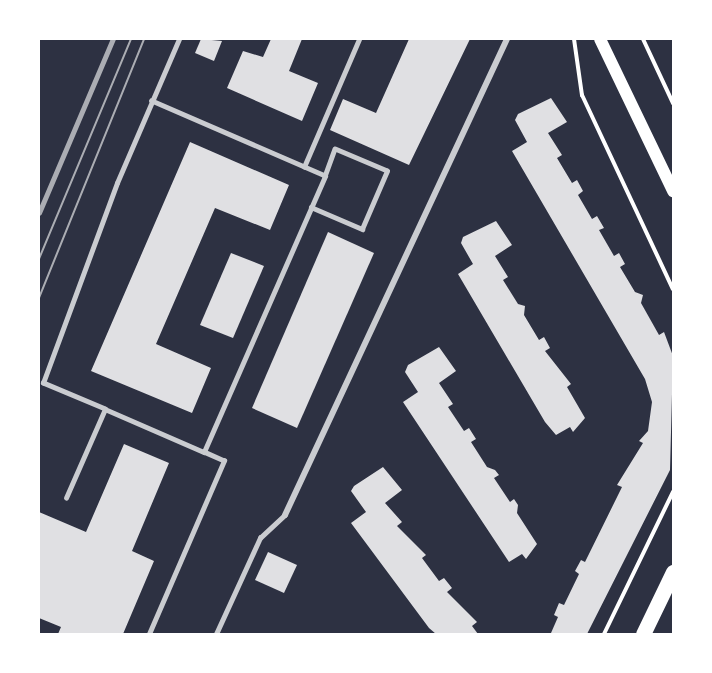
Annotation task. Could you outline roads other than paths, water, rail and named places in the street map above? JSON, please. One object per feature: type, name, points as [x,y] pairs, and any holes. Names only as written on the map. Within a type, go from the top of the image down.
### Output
[{"type":"main road","points":[[600,39],[673,191]]},
{"type":"main road","points":[[643,634],[673,572]]},
{"type":"street","points":[[285,515],[507,39]]},
{"type":"lane","points":[[149,634],[224,461],[43,383],[152,101],[179,39]]},
{"type":"lane","points":[[304,167],[359,39]]},
{"type":"lane","points":[[152,101],[325,176]]},
{"type":"lane","points":[[204,452],[335,149],[387,171],[362,229],[311,207]]},
{"type":"lane","points":[[66,498],[105,410]]},
{"type":"lane","points":[[216,634],[260,538],[285,515]]},
{"type":"tram line","points":[[39,259],[131,39]]},
{"type":"tram line","points":[[39,298],[144,39]]},
{"type":"railway","points":[[39,213],[113,39]]}]
